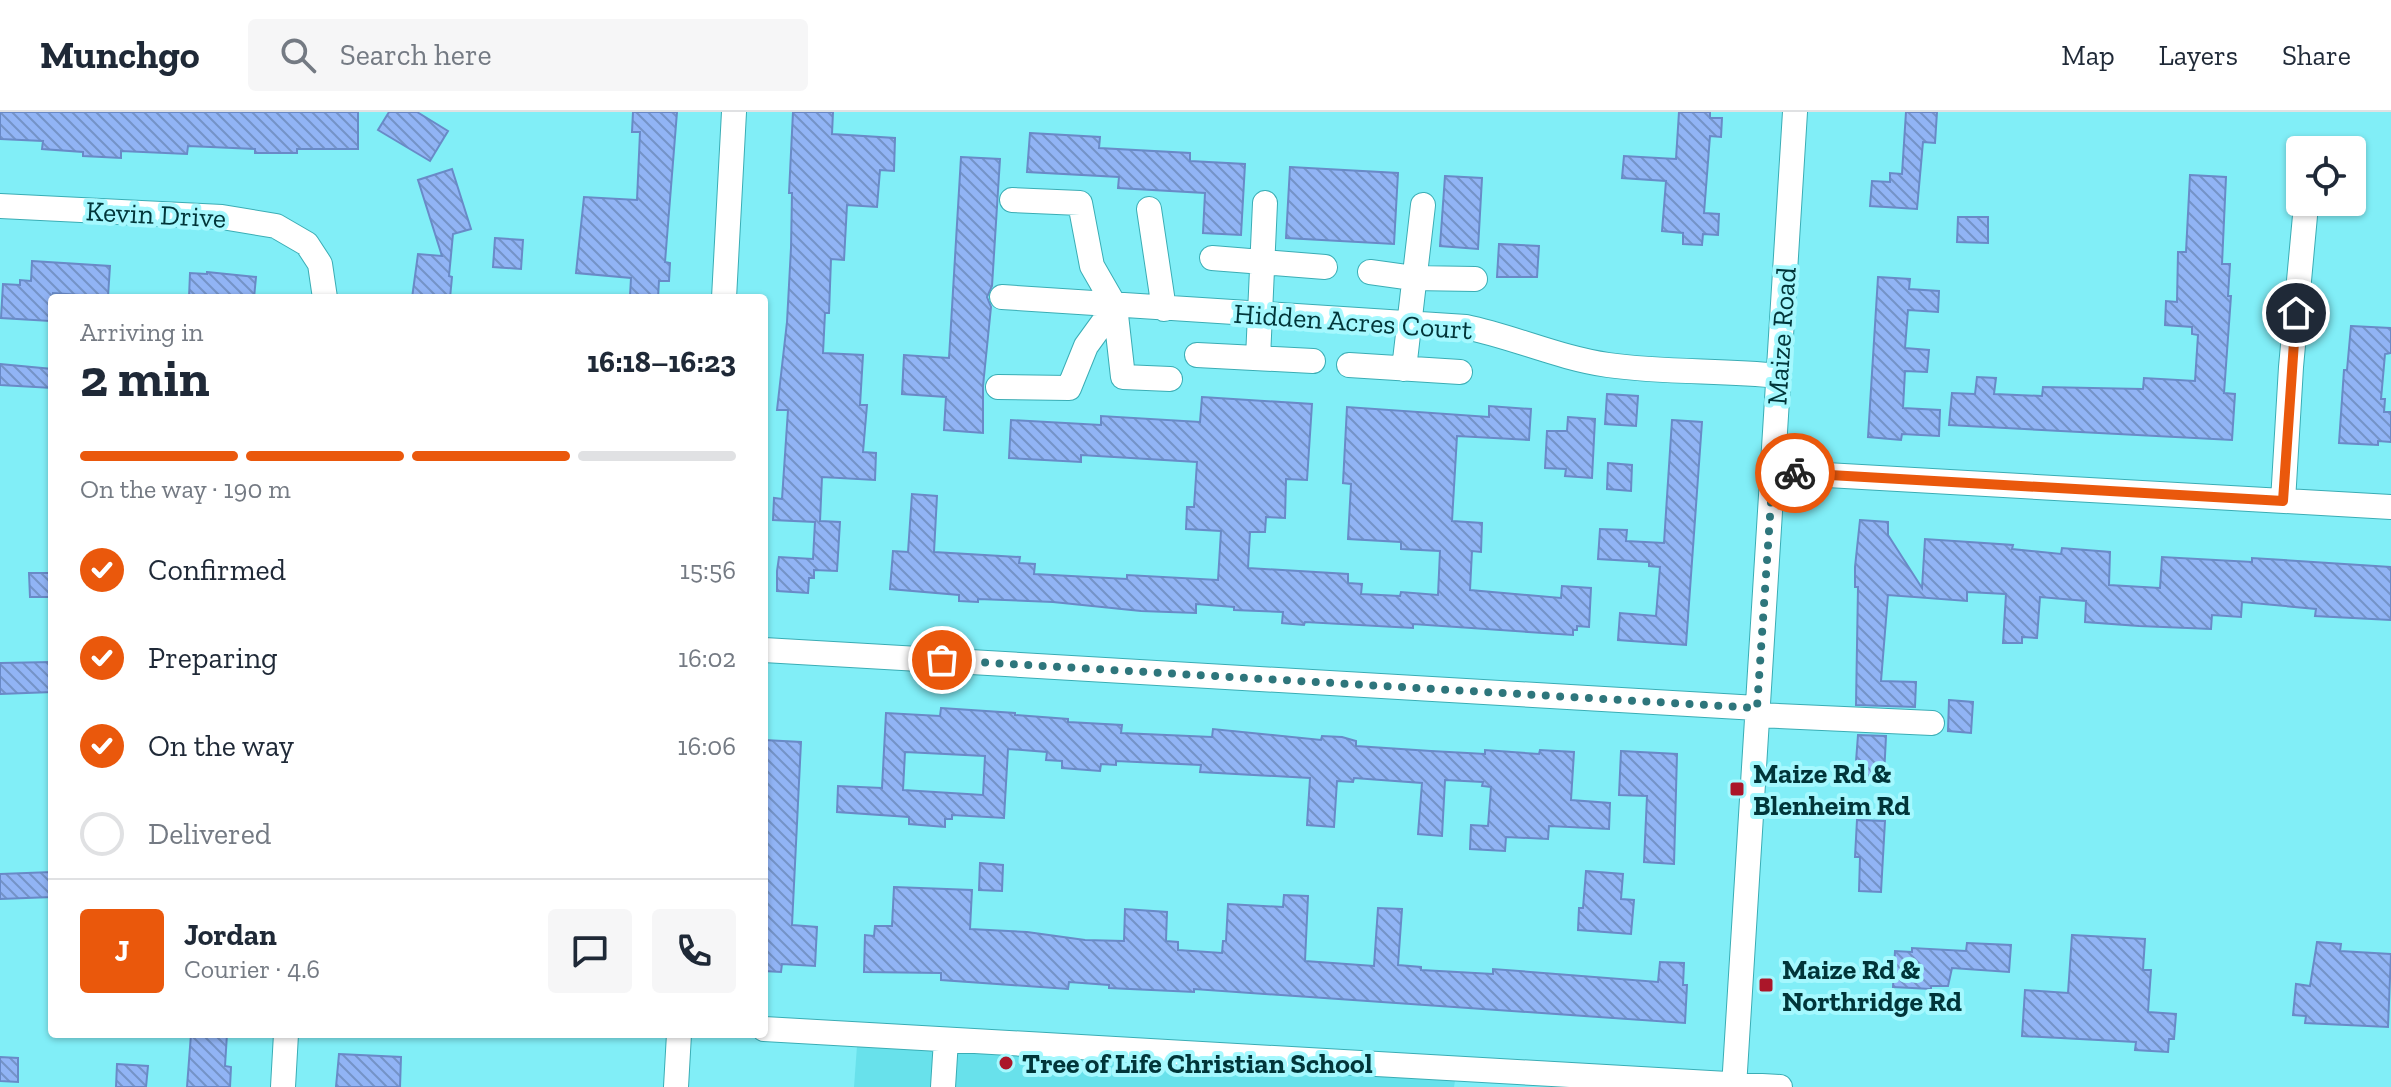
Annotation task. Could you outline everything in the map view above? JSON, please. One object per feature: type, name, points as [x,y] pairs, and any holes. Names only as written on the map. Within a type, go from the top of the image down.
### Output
[{"type":"street","points":[[724,294],[734,112]]},
{"type":"street","name":"Maize Road","points":[[1734,1086],[1795,112]]},
{"type":"street","points":[[1012,200],[1080,203],[1092,266],[1115,306],[1123,377],[1170,379]]},
{"type":"street","points":[[1258,358],[1265,203]]},
{"type":"street","points":[[1404,369],[1423,205]]},
{"type":"street","name":"Kevin Drive","points":[[0,206],[248,219],[276,226],[307,244],[320,264],[324,294]]},
{"type":"street","points":[[1149,209],[1164,309]]},
{"type":"street","points":[[2283,501],[2305,216]]},
{"type":"street","points":[[1212,258],[1325,267]]},
{"type":"street","points":[[1370,272],[1413,278],[1475,279]]},
{"type":"street","name":"Hidden Acres Court","points":[[1002,297],[1466,327],[1495,333],[1562,356],[1610,365],[1779,376]]},
{"type":"street","points":[[998,387],[1069,388],[1086,346],[1115,306]]},
{"type":"street","points":[[1197,355],[1313,361]]},
{"type":"street","points":[[1349,365],[1460,372]]},
{"type":"street","points":[[1773,472],[2391,507]]},
{"type":"street","points":[[768,650],[1932,723]]},
{"type":"street","points":[[768,1029],[1405,1076],[1780,1087]]},
{"type":"street","points":[[283,1087],[286,1038]]},
{"type":"street","points":[[676,1087],[679,1038]]},
{"type":"street","points":[[943,1087],[946,1040]]},
{"type":"shaded area","name":"Tree of Life Christian School","points":[[857,1046],[1455,1081],[1454,1087],[854,1087]]},
{"type":"building","points":[[0,112],[358,112],[358,149],[255,153],[255,149],[188,146],[187,154],[121,151],[121,158],[83,156],[83,152],[42,149],[43,141],[0,139]]},
{"type":"building","points":[[389,112],[417,112],[448,131],[430,161],[378,130]]},
{"type":"building","points":[[633,112],[677,112],[665,262],[670,263],[669,281],[659,281],[658,294],[630,294],[631,278],[576,273],[584,197],[637,200],[640,132],[632,132]]},
{"type":"building","points":[[793,112],[833,112],[832,134],[895,138],[894,171],[880,170],[877,207],[847,205],[844,260],[831,259],[829,313],[825,313],[823,353],[863,355],[860,405],[867,405],[863,452],[876,453],[875,480],[822,477],[820,521],[840,522],[837,571],[814,570],[814,578],[809,578],[808,593],[777,591],[777,571],[779,557],[813,559],[815,522],[773,520],[774,498],[782,499],[788,410],[777,410],[791,248],[792,193],[789,193]]},
{"type":"building","points":[[1679,112],[1710,112],[1710,118],[1722,118],[1721,137],[1710,136],[1704,213],[1719,214],[1718,235],[1703,234],[1702,245],[1683,244],[1683,233],[1662,231],[1666,181],[1622,178],[1624,156],[1676,159]]},
{"type":"building","points":[[1906,112],[1937,112],[1935,143],[1923,142],[1917,209],[1870,206],[1872,181],[1890,182],[1890,173],[1902,174]]},
{"type":"building","points":[[1030,133],[1100,137],[1099,148],[1190,153],[1190,161],[1245,164],[1241,235],[1203,233],[1205,193],[1118,188],[1119,177],[1027,172]]},
{"type":"building","points":[[961,157],[1000,159],[992,286],[987,297],[991,307],[983,386],[983,433],[944,430],[946,397],[902,394],[904,355],[949,358]]},
{"type":"building","points":[[1290,167],[1398,173],[1394,244],[1286,238]]},
{"type":"building","points":[[452,169],[471,229],[453,234],[450,294],[413,294],[418,254],[442,256],[418,180]]},
{"type":"building","points":[[2190,175],[2226,177],[2222,264],[2230,264],[2228,296],[2231,296],[2224,393],[2235,394],[2232,440],[1949,425],[1952,393],[1975,394],[1977,377],[1996,378],[1994,394],[2042,396],[2043,387],[2143,389],[2144,378],[2195,381],[2198,335],[2192,334],[2192,327],[2165,325],[2166,301],[2177,302],[2178,252],[2186,252]]},
{"type":"building","points":[[1445,176],[1482,178],[1478,249],[1440,246]]},
{"type":"building","points":[[1958,217],[1988,217],[1988,243],[1957,242]]},
{"type":"building","points":[[495,238],[523,240],[521,269],[493,267]]},
{"type":"building","points":[[1499,244],[1539,246],[1537,277],[1497,277]]},
{"type":"building","points":[[32,261],[110,266],[108,294],[48,294],[48,321],[1,318],[3,284],[20,285],[20,280],[31,281]]},
{"type":"building","points":[[190,273],[256,277],[254,294],[189,294]]},
{"type":"building","points":[[1878,277],[1910,279],[1909,289],[1939,291],[1938,312],[1908,310],[1905,348],[1929,350],[1927,372],[1905,371],[1903,408],[1940,410],[1939,436],[1902,434],[1901,440],[1868,437]]},
{"type":"building","points":[[2351,326],[2391,328],[2391,353],[2385,354],[2381,399],[2385,399],[2384,412],[2391,412],[2391,442],[2378,441],[2378,445],[2339,443],[2344,370],[2347,370]]},
{"type":"building","points":[[0,364],[48,369],[48,388],[0,385]]},
{"type":"building","points":[[1607,394],[1638,396],[1636,426],[1605,424]]},
{"type":"building","points":[[1202,397],[1312,404],[1307,480],[1286,479],[1285,518],[1266,517],[1265,532],[1250,532],[1248,568],[1348,574],[1348,583],[1362,584],[1361,594],[1400,596],[1401,592],[1438,595],[1440,551],[1401,549],[1401,542],[1348,539],[1351,484],[1343,483],[1347,407],[1489,417],[1489,406],[1531,409],[1529,440],[1457,436],[1452,521],[1482,523],[1481,552],[1472,551],[1470,590],[1561,598],[1562,586],[1591,588],[1589,627],[1577,626],[1573,635],[1413,624],[1413,628],[1305,622],[1304,625],[1282,623],[1283,612],[1234,610],[1234,607],[1196,604],[1196,613],[1141,611],[1053,602],[959,601],[959,595],[890,589],[893,551],[908,552],[912,494],[937,496],[934,552],[1020,557],[1019,563],[1035,564],[1034,574],[1218,580],[1221,531],[1186,529],[1187,507],[1194,507],[1197,462],[1081,455],[1081,462],[1009,458],[1011,420],[1101,425],[1101,416],[1200,422]]},
{"type":"building","points":[[1568,417],[1595,419],[1592,478],[1565,476],[1566,469],[1545,468],[1547,431],[1567,431]]},
{"type":"building","points":[[1672,420],[1702,422],[1686,645],[1618,640],[1620,613],[1656,616],[1660,567],[1649,566],[1649,562],[1598,559],[1600,529],[1627,530],[1626,541],[1664,543]]},
{"type":"building","points":[[1608,463],[1632,465],[1631,491],[1607,489]]},
{"type":"building","points":[[1860,520],[1888,522],[1888,535],[1922,588],[1925,539],[2013,545],[2012,549],[2061,554],[2062,548],[2110,552],[2109,585],[2160,588],[2162,557],[2252,562],[2252,558],[2391,567],[2391,620],[2315,616],[2316,609],[2242,602],[2241,617],[2212,615],[2211,629],[2139,626],[2085,622],[2086,601],[2040,597],[2037,638],[2022,637],[2022,643],[2003,643],[2006,594],[1967,592],[1967,601],[1888,595],[1881,681],[1916,682],[1915,707],[1856,705],[1858,587],[1855,587],[1855,567]]},
{"type":"building","points":[[29,573],[48,573],[48,597],[30,597]]},
{"type":"building","points":[[48,662],[48,692],[0,694],[0,663]]},
{"type":"building","points":[[1949,700],[1973,702],[1971,733],[1948,731]]},
{"type":"building","points":[[941,708],[1122,725],[1121,733],[1212,737],[1213,729],[1321,740],[1322,736],[1342,737],[1356,741],[1356,746],[1431,751],[1485,754],[1485,750],[1539,754],[1540,750],[1574,752],[1571,800],[1610,803],[1609,829],[1549,826],[1548,839],[1506,837],[1505,851],[1470,849],[1471,825],[1488,826],[1491,787],[1482,786],[1483,782],[1445,780],[1442,836],[1418,834],[1422,783],[1354,778],[1353,782],[1337,781],[1334,827],[1307,825],[1310,778],[1200,772],[1201,765],[1116,761],[1116,765],[1101,764],[1100,771],[1062,768],[1062,761],[1046,760],[1047,752],[1008,749],[1004,818],[952,815],[952,819],[945,819],[945,827],[909,824],[909,817],[837,812],[838,786],[882,788],[886,713],[940,716]],"holes":[[[905,752],[985,756],[983,795],[903,790]]]},
{"type":"building","points":[[1858,735],[1886,736],[1884,776],[1855,775]]},
{"type":"building","points":[[768,740],[801,742],[792,925],[817,927],[815,966],[782,964],[781,972],[768,971]]},
{"type":"building","points":[[1621,751],[1677,754],[1674,864],[1644,862],[1647,796],[1619,795]]},
{"type":"building","points":[[1857,820],[1885,821],[1881,892],[1859,891],[1860,857],[1855,857]]},
{"type":"building","points":[[980,863],[1003,865],[1002,891],[979,890]]},
{"type":"building","points":[[1586,871],[1623,874],[1621,899],[1634,900],[1631,934],[1578,930]]},
{"type":"building","points":[[48,872],[48,897],[0,899],[0,874]]},
{"type":"building","points":[[894,887],[972,890],[970,929],[1027,932],[1085,940],[1124,941],[1125,909],[1167,912],[1166,941],[1178,942],[1178,950],[1222,953],[1223,941],[1226,941],[1228,904],[1283,907],[1284,895],[1308,896],[1305,961],[1374,966],[1378,908],[1402,909],[1398,965],[1421,967],[1421,970],[1493,974],[1493,969],[1658,982],[1660,962],[1684,963],[1683,985],[1687,985],[1685,1023],[1194,989],[1194,992],[1109,988],[1109,985],[1069,982],[1068,989],[941,980],[941,973],[864,972],[865,935],[874,936],[875,926],[892,926]]},
{"type":"building","points":[[2072,935],[2145,939],[2143,970],[2151,970],[2148,1012],[2176,1014],[2174,1039],[2169,1039],[2168,1052],[2135,1050],[2136,1042],[2022,1036],[2025,990],[2068,993]]},
{"type":"building","points":[[2317,942],[2341,944],[2340,951],[2391,954],[2388,1027],[2305,1023],[2306,1016],[2293,1015],[2296,984],[2310,986]]},
{"type":"building","points":[[1967,943],[2011,945],[2009,972],[1952,968],[1948,986],[1931,986],[1931,989],[1893,987],[1895,951],[1912,952],[1912,948],[1966,951]]},
{"type":"building","points":[[191,1038],[227,1038],[225,1066],[231,1067],[230,1087],[187,1087]]},
{"type":"building","points":[[339,1054],[401,1057],[400,1087],[336,1087]]},
{"type":"building","points":[[0,1057],[18,1058],[18,1082],[0,1081]]},
{"type":"building","points":[[117,1064],[148,1066],[146,1087],[116,1087]]},
{"type":"way so far","points":[[942,660],[1757,708],[1773,472],[1795,473]]},
{"type":"place","name":"Maize Rd & Blenheim Rd","points":[[1737,789]]},
{"type":"place","name":"Maize Rd & Northridge Rd","points":[[1766,985]]},
{"type":"place","name":"Tree of Life Christian School","points":[[1006,1063]]},
{"type":"route","points":[[1795,473],[2283,501],[2296,313]]}]
